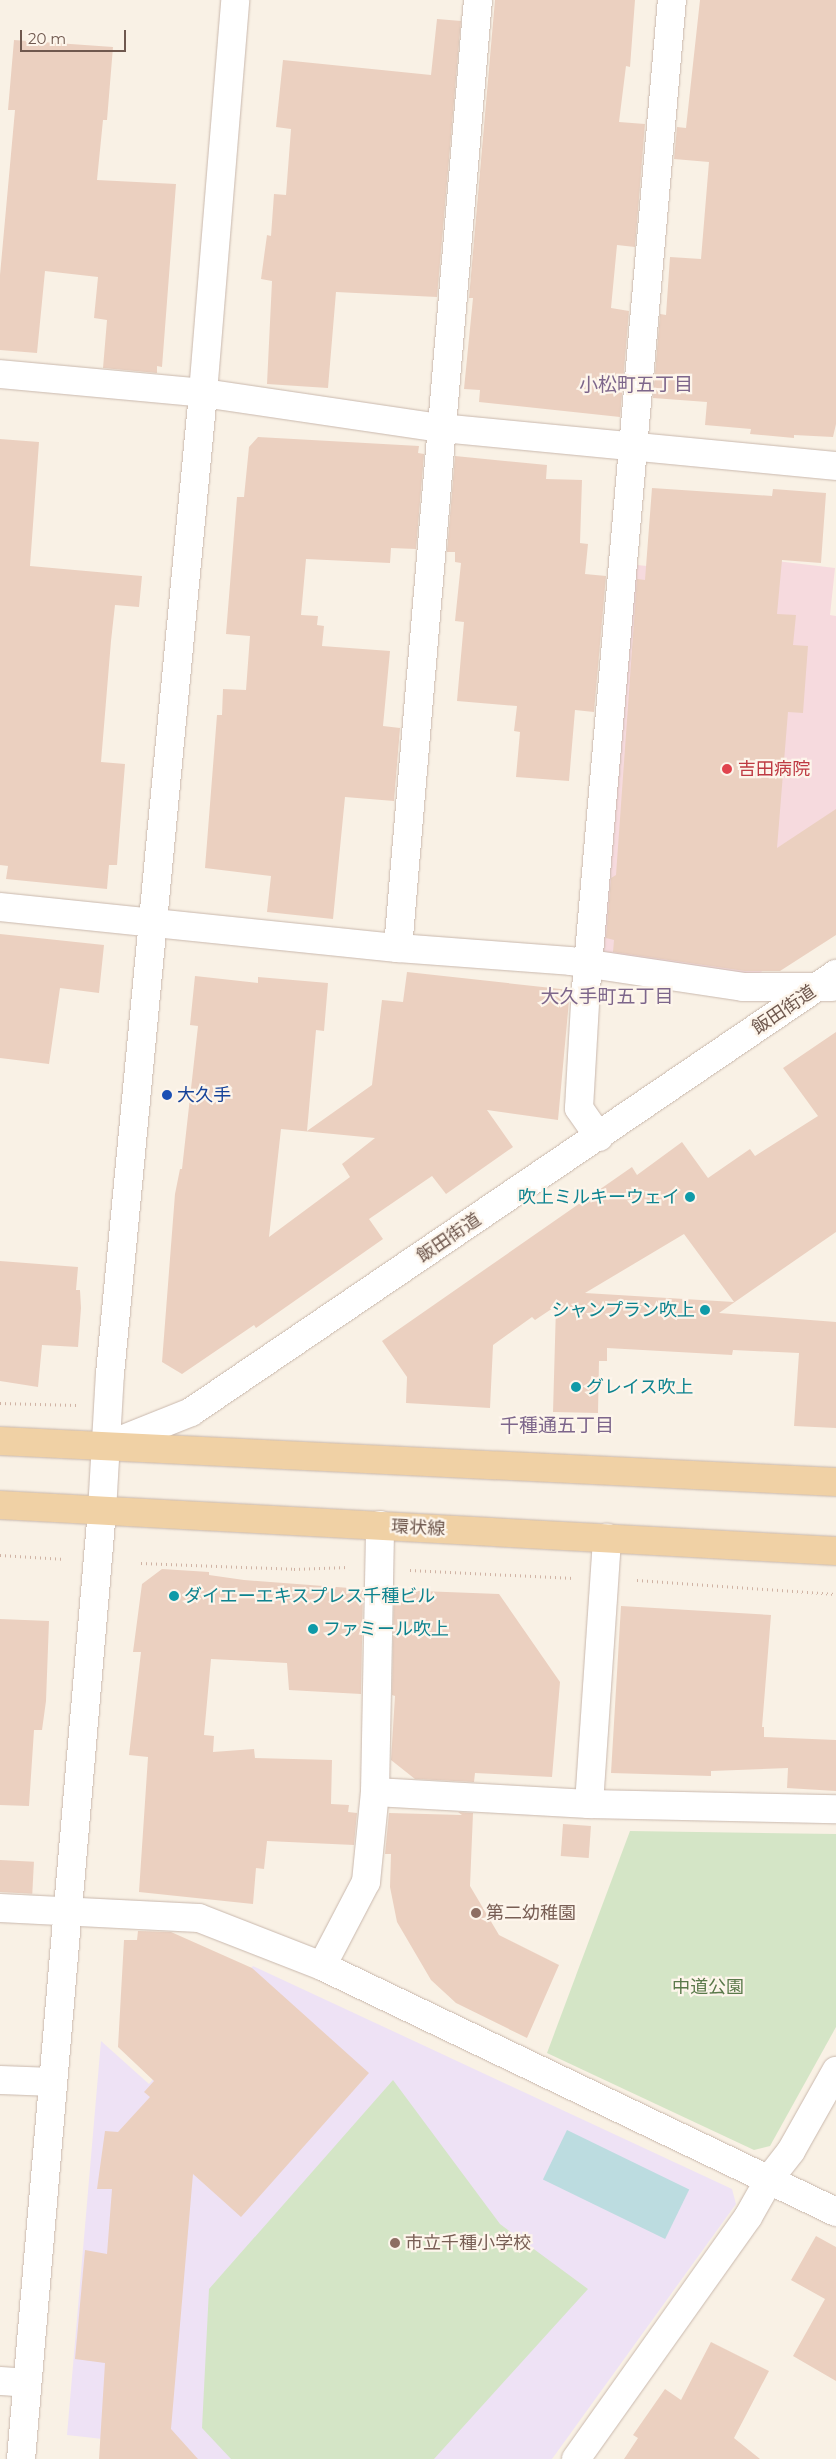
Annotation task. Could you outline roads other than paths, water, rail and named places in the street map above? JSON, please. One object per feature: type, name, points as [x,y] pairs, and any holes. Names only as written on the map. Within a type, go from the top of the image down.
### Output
[{"type":"main road","points":[[0,1440],[836,1482]]},
{"type":"main road","name":"環状線","points":[[0,1505],[836,1551]]},
{"type":"street","points":[[21,2459],[13,2382],[52,2082],[102,1511],[106,1446],[203,394],[235,0]]},
{"type":"street","points":[[398,948],[478,0]]},
{"type":"street","points":[[600,1137],[579,1108],[588,963],[631,445],[672,0]]},
{"type":"street","points":[[0,374],[203,394],[441,428],[836,466]]},
{"type":"street","points":[[0,907],[154,921],[398,948],[588,963],[743,987],[831,982]]},
{"type":"street","name":"飯田街道","points":[[106,1446],[191,1412],[831,982]]},
{"type":"street","points":[[322,1966],[366,1882],[375,1792],[380,1526]]},
{"type":"street","points":[[589,1804],[607,1538]]},
{"type":"street","points":[[375,1792],[589,1804],[836,1809]]},
{"type":"street","points":[[0,1908],[198,1918],[322,1966],[770,2178],[836,2212]]},
{"type":"street","points":[[576,2459],[748,2218],[770,2178],[792,2151],[836,2071]]},
{"type":"street","points":[[0,2080],[52,2082]]},
{"type":"water","points":[[567,2130],[689,2190],[665,2239],[543,2179]]},
{"type":"place","name":"吉田病院","points":[[727,769]]},
{"type":"place","name":"大久手","points":[[167,1095]]},
{"type":"place","name":"吹上ミルキーウェイ","points":[[690,1197]]},
{"type":"place","name":"シャンプラン吹上","points":[[705,1310]]},
{"type":"place","name":"グレイス吹上","points":[[576,1387]]},
{"type":"place","name":"ダイエーエキスプレス千種ビル","points":[[174,1596]]},
{"type":"place","name":"ファミール吹上","points":[[313,1629]]},
{"type":"place","name":"第二幼稚園","points":[[476,1913]]},
{"type":"place","name":"市立千種小学校","points":[[395,2243]]},
{"type":"district","name":"小松町五丁目","points":[[636,385]]},
{"type":"district","name":"大久手町五丁目","points":[[607,997]]},
{"type":"district","name":"千種通五丁目","points":[[557,1426]]},
{"type":"park label","name":"中道公園","points":[[708,1987]]}]
